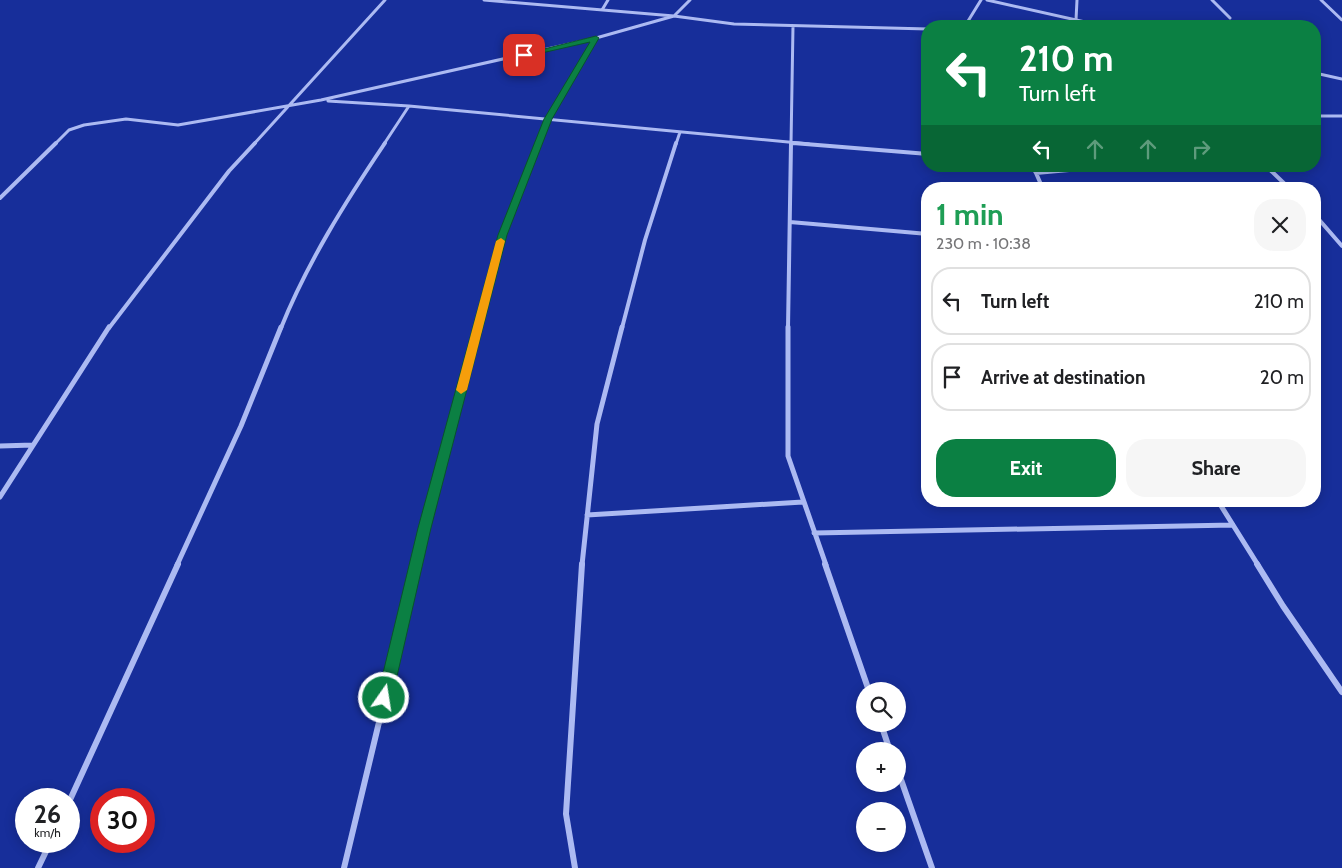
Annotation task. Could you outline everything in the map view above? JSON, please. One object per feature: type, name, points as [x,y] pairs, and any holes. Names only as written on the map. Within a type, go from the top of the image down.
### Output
[{"type":"street","points":[[0,497],[118,315],[229,171],[385,0]]},
{"type":"street","points":[[484,0],[674,16],[734,24],[921,30]]},
{"type":"street","points":[[602,10],[608,0]]},
{"type":"street","points":[[0,198],[69,130],[84,125],[126,119],[178,125],[321,100],[596,38],[674,16],[690,0]]},
{"type":"street","points":[[969,20],[981,0]]},
{"type":"street","points":[[987,0],[1076,20],[1076,0]]},
{"type":"street","points":[[1212,0],[1230,18]]},
{"type":"street","points":[[1321,0],[1342,20]]},
{"type":"street","points":[[793,26],[788,324],[788,456],[866,682]]},
{"type":"street","points":[[344,868],[424,528],[502,235],[548,119],[596,38]]},
{"type":"street","points":[[1321,75],[1342,79]]},
{"type":"street","points":[[321,100],[409,106],[792,143],[921,153]]},
{"type":"street","points":[[75,788],[241,426],[295,293],[364,174],[409,106]]},
{"type":"street","points":[[1321,116],[1342,116]]},
{"type":"street","points":[[575,868],[566,814],[579,592],[596,424],[645,240],[680,132]]},
{"type":"street","points":[[1040,182],[1036,173],[1048,172]]},
{"type":"street","points":[[1272,172],[1283,182]]},
{"type":"street","points":[[790,222],[921,233]]},
{"type":"street","points":[[1321,222],[1342,246]]},
{"type":"street","points":[[0,446],[34,445]]},
{"type":"street","points":[[587,515],[803,502]]},
{"type":"street","points":[[1222,507],[1283,606],[1342,692]]},
{"type":"street","points":[[814,533],[1233,525]]},
{"type":"street","points":[[905,792],[932,868]]},
{"type":"street","points":[[38,868],[45,853]]},
{"type":"slow traffic","points":[[461,390],[501,241]]},
{"type":"route","points":[[384,698],[424,528],[502,235],[548,119],[596,38],[524,55]]}]
